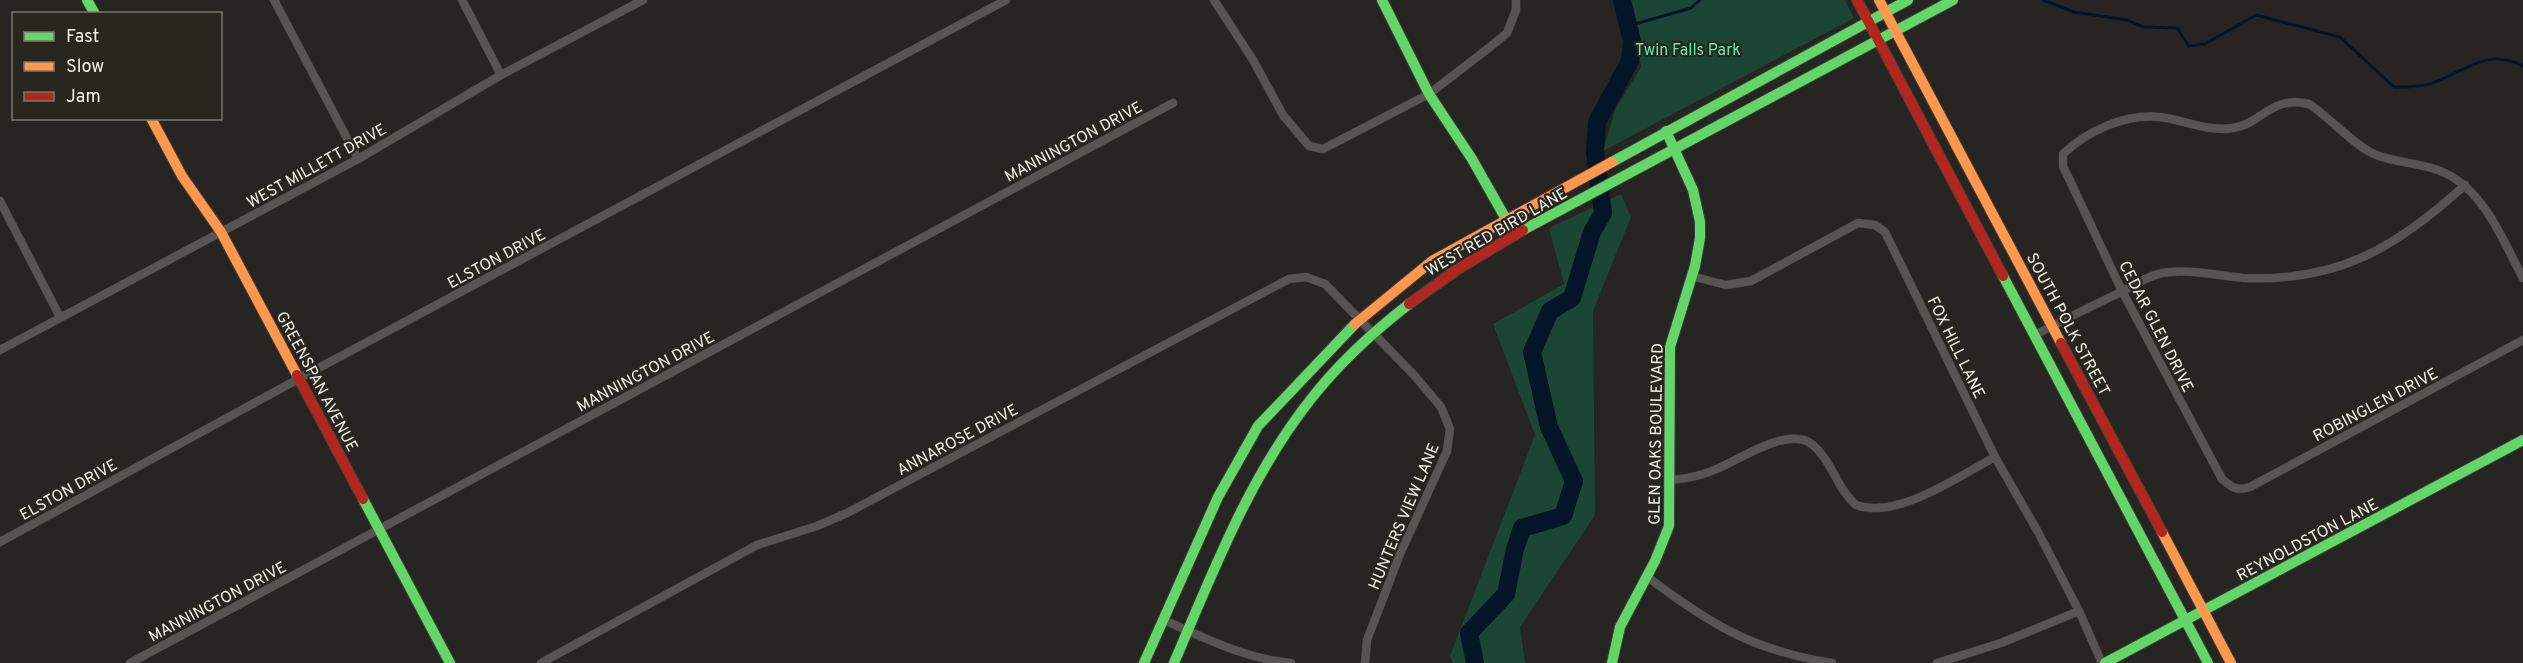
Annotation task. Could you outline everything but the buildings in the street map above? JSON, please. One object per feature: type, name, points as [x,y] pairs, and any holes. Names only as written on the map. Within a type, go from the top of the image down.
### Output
[{"type":"main road","points":[[1382,0],[1429,94],[1472,159],[1515,235]]},
{"type":"main road","points":[[1857,0],[2208,663]]},
{"type":"main road","name":"SOUTH POLK STREET","points":[[1879,0],[2230,663]]},
{"type":"main road","name":"WEST RED BIRD LANE","points":[[1144,663],[1218,497],[1258,426],[1360,318],[1432,261],[1908,0]]},
{"type":"main road","name":"WEST RED BIRD LANE","points":[[1174,663],[1252,486],[1277,446],[1323,385],[1372,332],[1438,280],[1515,235],[1953,0]]},
{"type":"main road","name":"GREENSPAN AVENUE","points":[[153,120],[182,176],[221,232],[450,663]]},
{"type":"main road","name":"GLEN OAKS BOULEVARD","points":[[1612,663],[1618,630],[1660,554],[1669,526],[1670,346],[1676,317],[1699,248],[1698,215],[1693,192],[1666,131]]},
{"type":"main road","name":"REYNOLDSTON LANE","points":[[2103,663],[2204,612],[2523,440]]},
{"type":"street","points":[[274,0],[358,159]]},
{"type":"street","points":[[462,0],[501,75]]},
{"type":"street","name":"WEST MILLETT DRIVE","points":[[0,350],[358,159],[501,75],[643,0]]},
{"type":"street","name":"ELSTON DRIVE","points":[[0,542],[300,378],[1006,0]]},
{"type":"street","points":[[1214,0],[1253,60],[1282,116],[1309,146],[1323,149],[1429,94],[1507,33],[1516,10],[1516,0]]},
{"type":"street","name":"CEDAR GLEN DRIVE","points":[[2240,490],[2231,487],[2222,479],[2122,291],[2063,166],[2063,154],[2073,145],[2104,127],[2138,117],[2158,117],[2227,129],[2246,124],[2270,108],[2299,101],[2319,110],[2373,154],[2427,166],[2446,173],[2465,185]]},
{"type":"street","name":"MANNINGTON DRIVE","points":[[130,663],[1173,103]]},
{"type":"street","points":[[2035,335],[2163,273],[2284,278],[2334,269],[2368,256],[2404,236],[2431,216],[2465,185],[2491,220],[2523,278]]},
{"type":"street","points":[[0,201],[60,317]]},
{"type":"street","name":"FOX HILL LANE","points":[[1691,276],[1726,285],[1751,281],[1858,223],[1875,225],[1885,232],[1995,458],[2038,532],[2103,663]]},
{"type":"street","name":"ANNAROSE DRIVE","points":[[542,663],[757,545],[817,526],[847,513],[1289,279],[1298,276],[1316,279],[1325,284],[1372,332]]},
{"type":"street","name":"HUNTERS VIEW LANE","points":[[1365,663],[1364,653],[1367,640],[1400,554],[1447,451],[1450,434],[1441,406],[1372,332]]},
{"type":"street","name":"ROBINGLEN DRIVE","points":[[2240,490],[2250,487],[2523,340]]},
{"type":"street","points":[[1670,480],[1708,472],[1765,446],[1796,438],[1806,440],[1817,449],[1839,485],[1856,505],[1881,509],[1900,505],[1995,458]]},
{"type":"street","points":[[1647,576],[1692,610],[1730,633],[1773,650],[1832,663]]},
{"type":"street","points":[[1937,663],[2001,643],[2079,611]]},
{"type":"street","points":[[1164,620],[1240,652],[1272,661],[1291,663]]},
{"type":"green space","name":"Twin Falls Park","points":[[1629,0],[1845,0],[1854,18],[1603,151],[1615,110],[1641,67]]},
{"type":"green space","points":[[1621,194],[1631,217],[1593,311],[1595,515],[1520,627],[1525,663],[1453,663],[1450,656],[1535,435],[1493,324],[1564,284],[1549,228]]},
{"type":"waterway","points":[[1475,663],[1469,633],[1506,594],[1515,549],[1522,528],[1563,516],[1574,481],[1549,427],[1532,352],[1550,311],[1572,298],[1592,232],[1603,213],[1595,152],[1597,122],[1630,61],[1632,41],[1622,0]]},
{"type":"waterway","points":[[1628,26],[1691,8],[1700,0]]},
{"type":"waterway","points":[[2043,0],[2074,12],[2127,20],[2143,27],[2177,28],[2189,46],[2205,44],[2256,15],[2340,37],[2394,87],[2429,84],[2471,65],[2490,60],[2500,59],[2523,66]]},
{"type":"traffic: fast","points":[[87,0],[94,12]]},
{"type":"traffic: fast","points":[[1382,0],[1429,94],[1472,159],[1515,235]]},
{"type":"traffic: fast","points":[[1612,162],[1908,0]]},
{"type":"traffic: fast","points":[[1523,230],[1953,0]]},
{"type":"traffic: fast","points":[[1612,663],[1620,627],[1655,561],[1669,526],[1670,347],[1695,266],[1700,238],[1700,222],[1693,190],[1666,131]]},
{"type":"traffic: fast","points":[[2003,276],[2208,663]]},
{"type":"traffic: fast","points":[[1174,663],[1234,526],[1269,460],[1289,429],[1311,399],[1345,361],[1409,304]]},
{"type":"traffic: fast","points":[[1144,663],[1218,497],[1258,426],[1355,324]]},
{"type":"traffic: fast","points":[[2105,663],[2523,440]]},
{"type":"traffic: fast","points":[[363,499],[450,663]]},
{"type":"traffic: slow","points":[[1879,0],[2061,343]]},
{"type":"traffic: slow","points":[[152,120],[182,176],[221,232],[297,375]]},
{"type":"traffic: slow","points":[[1355,324],[1432,261],[1612,162]]},
{"type":"traffic: slow","points":[[2162,532],[2231,663]]},
{"type":"traffic: jam","points":[[1857,0],[2003,276]]},
{"type":"traffic: jam","points":[[1409,304],[1458,269],[1523,230]]},
{"type":"traffic: jam","points":[[2061,343],[2162,532]]},
{"type":"traffic: jam","points":[[297,375],[363,499]]}]
